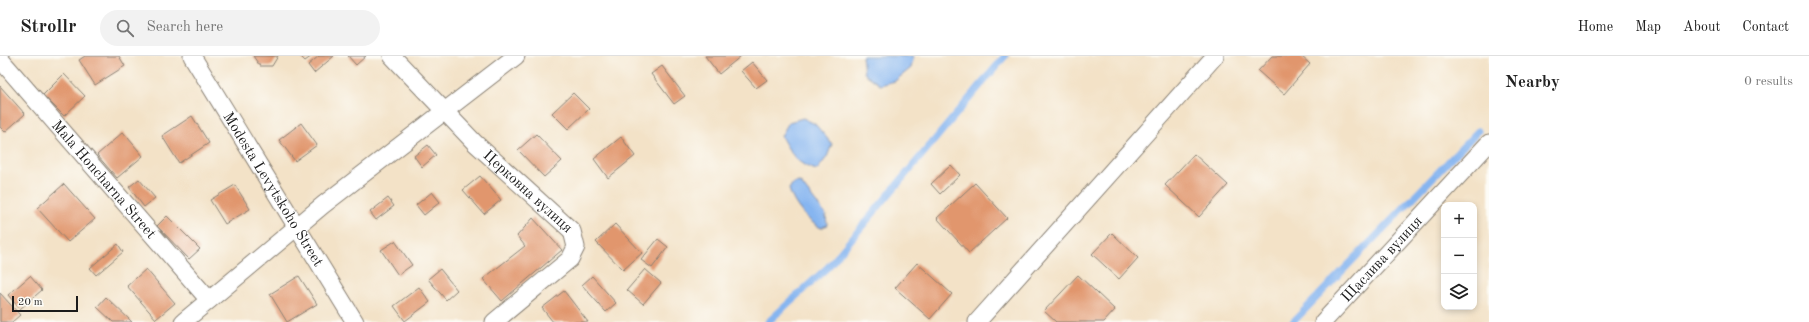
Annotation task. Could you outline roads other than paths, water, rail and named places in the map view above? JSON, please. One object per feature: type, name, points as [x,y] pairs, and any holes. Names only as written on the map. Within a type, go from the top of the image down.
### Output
[{"type":"street","name":"Modesta Levytskoho Street","points":[[192,56],[355,322]]},
{"type":"street","name":"Церковна вулиця","points":[[392,56],[475,143],[572,232],[576,247],[570,259],[494,322]]},
{"type":"street","points":[[184,322],[297,228],[445,110],[516,56]]},
{"type":"street","points":[[976,322],[1215,56]]},
{"type":"street","name":"Mala Honcharna Street","points":[[0,59],[209,300]]},
{"type":"street","name":"Щаслива вулиця","points":[[1323,322],[1489,143]]},
{"type":"water","points":[[862,56],[914,56],[911,68],[895,81],[880,85],[864,73]]},
{"type":"water","points":[[803,118],[815,124],[832,144],[827,157],[817,170],[810,168],[795,158],[781,136],[789,122]]},
{"type":"water","points":[[800,182],[826,215],[827,225],[821,228],[816,225],[801,212],[797,206],[789,189],[793,183]]},
{"type":"waterway","points":[[768,322],[828,267],[1005,56]]},
{"type":"waterway","points":[[1293,322],[1478,131]]}]
